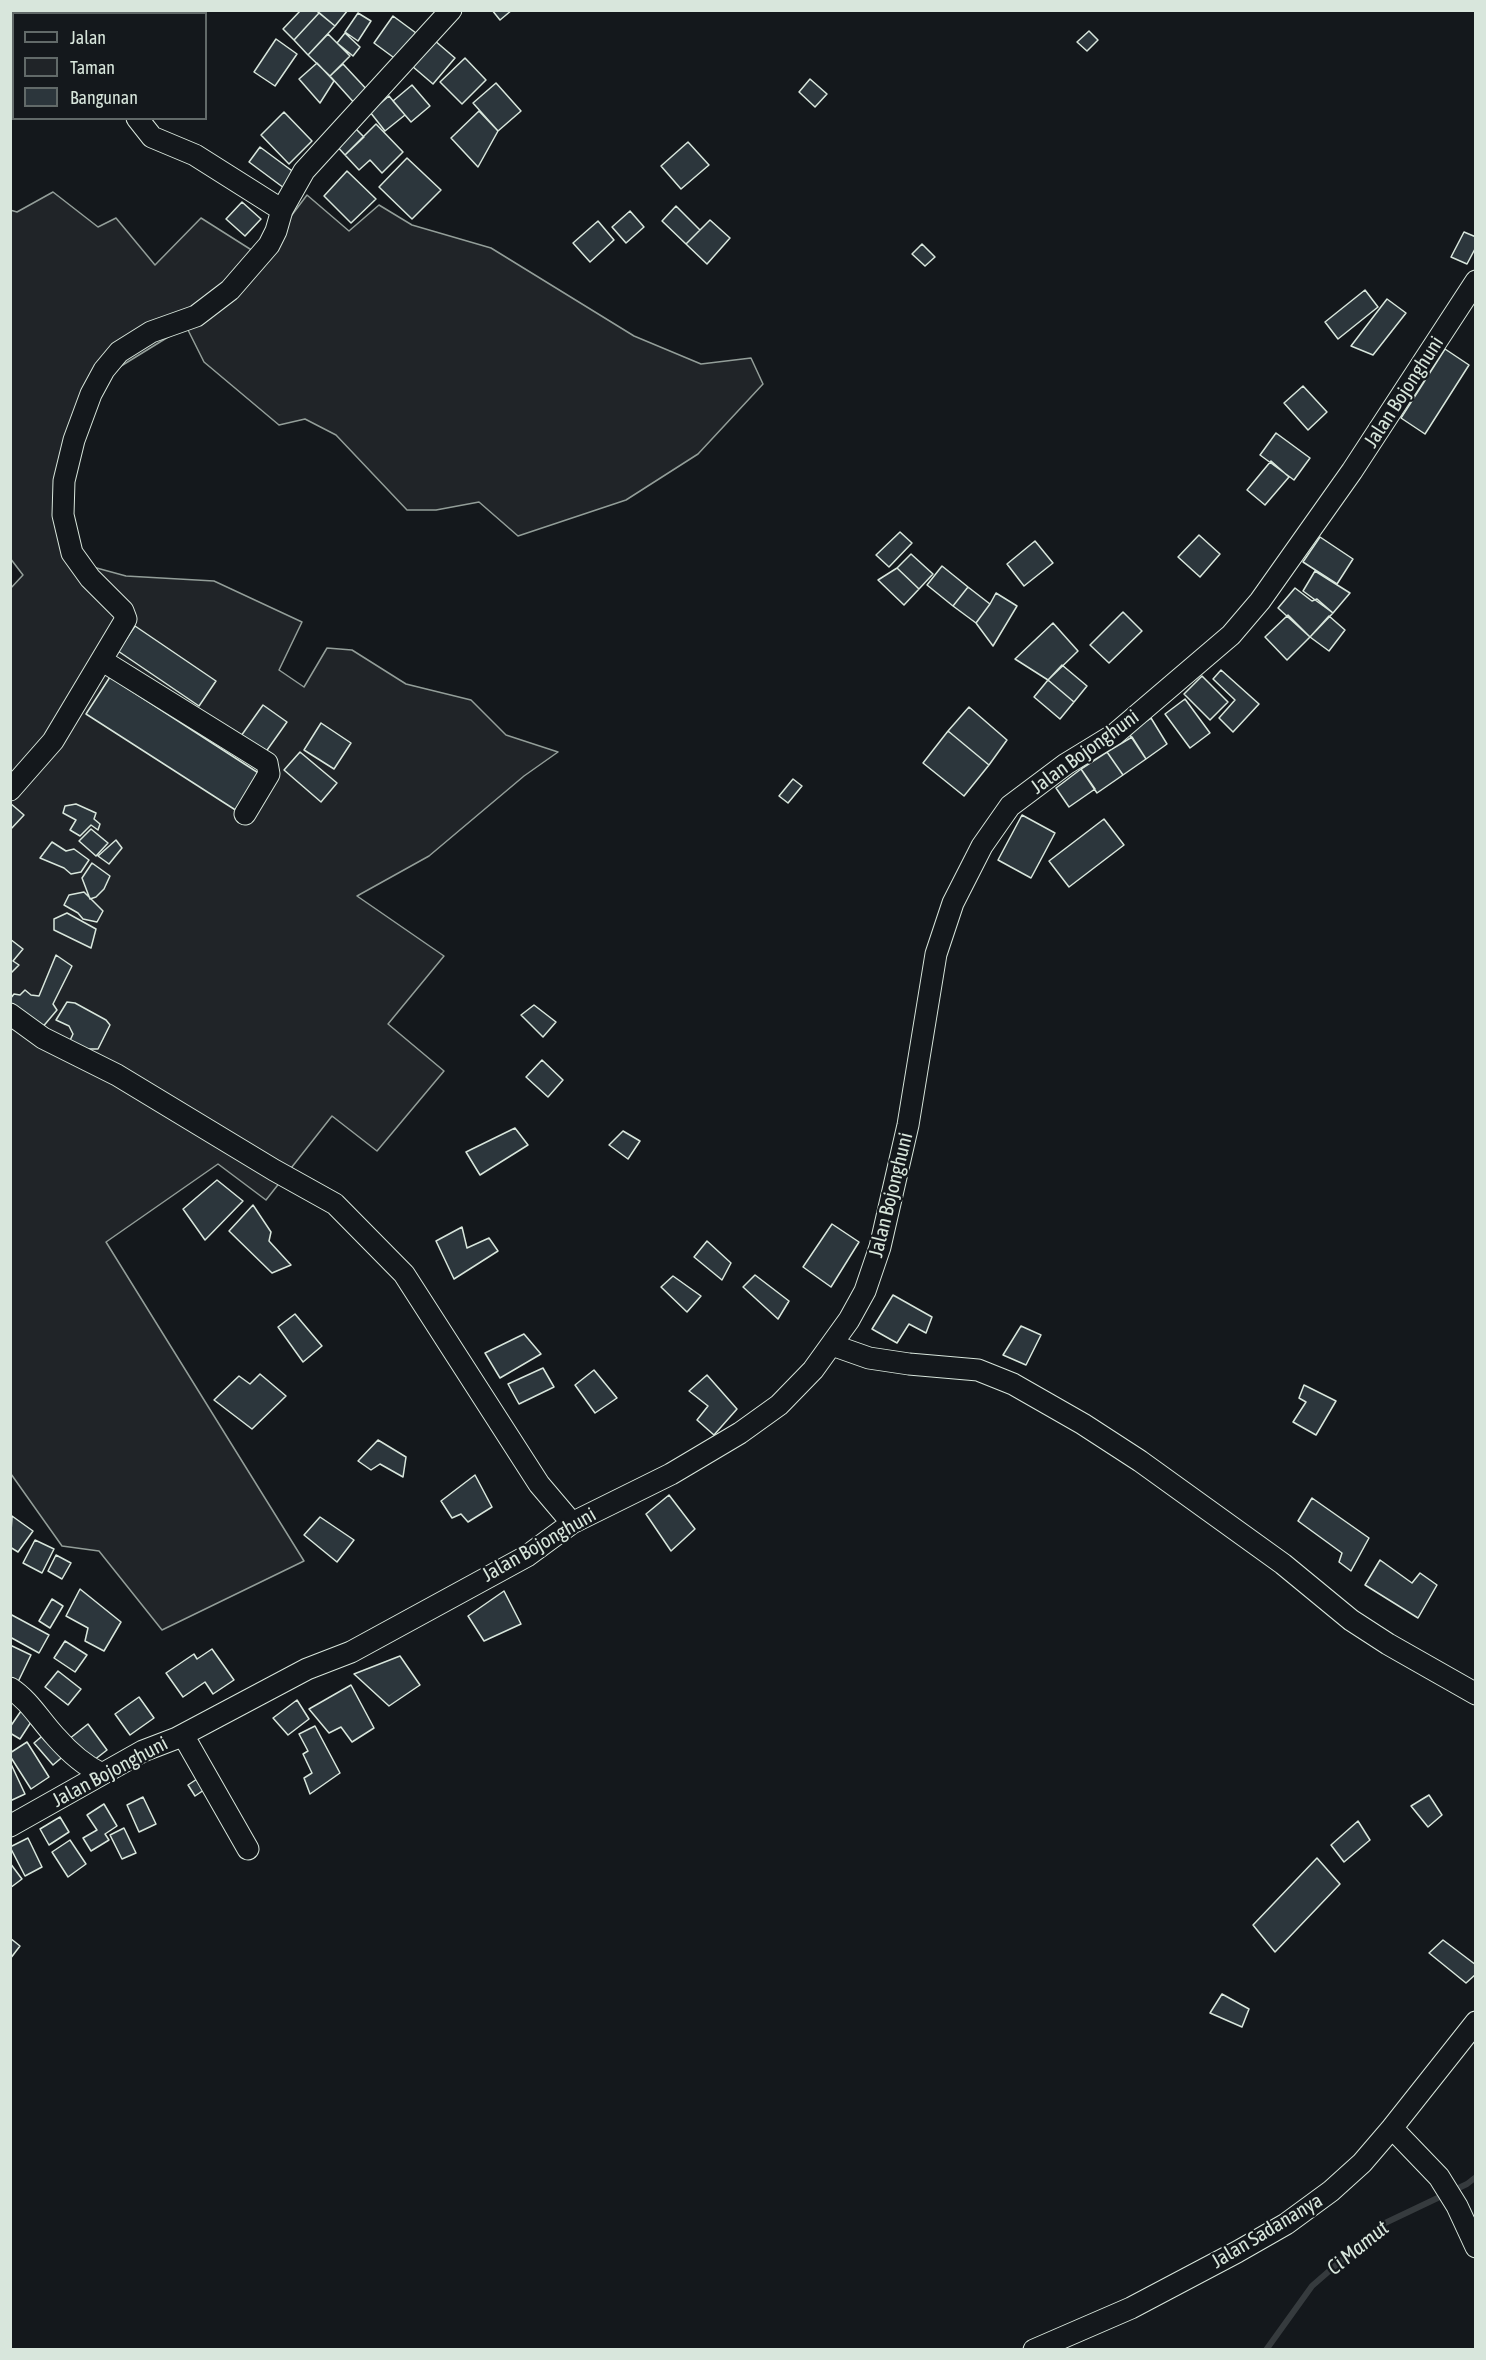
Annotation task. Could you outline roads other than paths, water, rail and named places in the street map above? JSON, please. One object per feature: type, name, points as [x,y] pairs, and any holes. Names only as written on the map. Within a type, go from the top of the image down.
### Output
[{"type":"street","points":[[10,790],[15,788],[52,741],[103,661],[126,619],[123,611],[90,578],[72,553],[63,515],[64,481],[74,440],[91,394],[104,370],[119,352],[151,332],[196,316],[230,290],[269,245],[282,210],[304,171],[452,10]]},
{"type":"street","points":[[139,120],[152,137],[195,155],[282,210]]},
{"type":"street","name":"Jalan Bojonghuni","points":[[10,1826],[143,1751],[183,1735],[307,1669],[351,1652],[527,1556],[572,1522],[670,1474],[740,1433],[779,1405],[813,1370],[832,1345],[865,1291],[880,1247],[908,1125],[936,954],[953,903],[982,846],[1010,806],[1066,764],[1115,734],[1231,635],[1260,601],[1352,471],[1476,281]]},
{"type":"street","points":[[103,661],[267,763],[269,774],[245,814]]},
{"type":"street","points":[[10,1014],[43,1038],[117,1075],[274,1170],[335,1204],[404,1274],[539,1484],[572,1522]]},
{"type":"street","points":[[832,1345],[869,1358],[978,1370],[1013,1384],[1083,1424],[1140,1461],[1283,1564],[1351,1620],[1476,1695]]},
{"type":"street","points":[[10,1688],[25,1699],[54,1736],[82,1764],[102,1774]]},
{"type":"street","points":[[183,1735],[248,1849]]},
{"type":"street","name":"Jalan Sadananya","points":[[1034,2349],[1131,2308],[1286,2224],[1331,2192],[1362,2163],[1392,2128],[1476,2022]]},
{"type":"street","points":[[1392,2128],[1442,2181],[1457,2206],[1476,2247]]},
{"type":"waterway","name":"Ci Mamut","points":[[1266,2350],[1312,2286],[1383,2224],[1467,2184],[1476,2177]]}]
